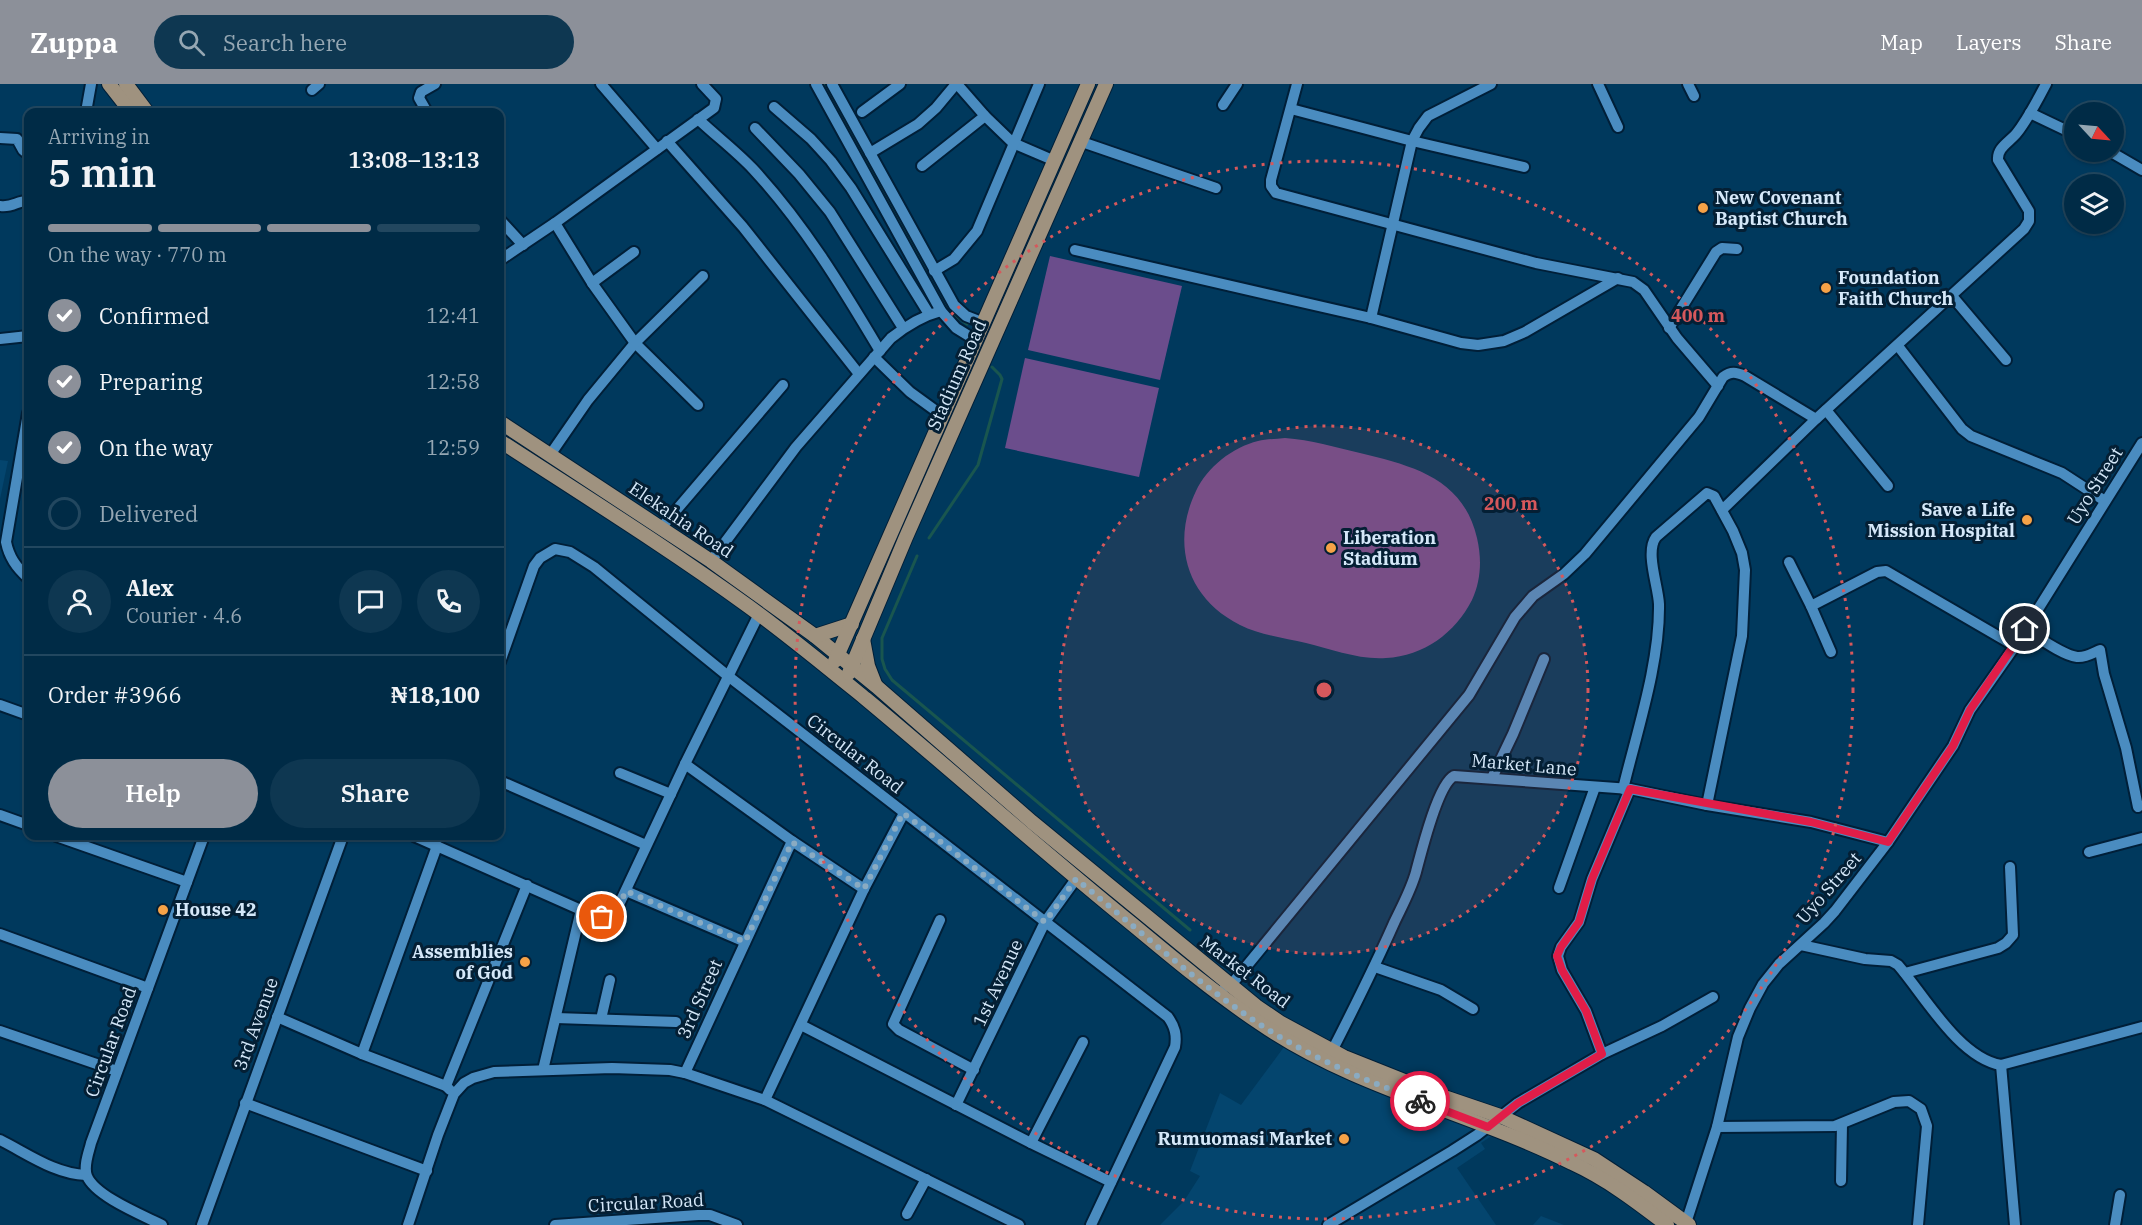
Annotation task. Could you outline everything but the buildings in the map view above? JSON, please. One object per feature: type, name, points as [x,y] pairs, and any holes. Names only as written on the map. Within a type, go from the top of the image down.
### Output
[{"type":"main road","points":[[109,84],[127,108]]},
{"type":"main road","points":[[126,84],[144,108]]},
{"type":"main road","name":"Stadium Road","points":[[831,671],[1088,84]]},
{"type":"main road","name":"Stadium Road","points":[[844,682],[1079,141],[1106,84]]},
{"type":"main road","name":"Elekahia Road","points":[[504,425],[711,561],[838,654]]},
{"type":"main road","name":"Elekahia Road","points":[[504,444],[675,555],[759,614],[831,671]]},
{"type":"main road","points":[[815,636],[852,624]]},
{"type":"main road","points":[[863,638],[868,666],[876,686]]},
{"type":"main road","name":"Market Road","points":[[838,654],[1041,830],[1193,956],[1281,1023],[1332,1051],[1446,1098],[1500,1116],[1594,1159],[1635,1185],[1688,1224]]},
{"type":"main road","name":"Market Road","points":[[831,671],[1076,879],[1212,989],[1274,1033],[1324,1062],[1544,1150],[1594,1174],[1667,1225]]},
{"type":"street","points":[[87,108],[91,84]]},
{"type":"street","points":[[425,108],[419,98],[421,92],[435,84]]},
{"type":"street","points":[[601,84],[657,149]]},
{"type":"street","points":[[504,257],[714,108],[716,99],[702,84]]},
{"type":"street","points":[[816,84],[935,312]]},
{"type":"street","points":[[832,84],[934,272],[958,311],[984,323]]},
{"type":"street","points":[[862,112],[900,84]]},
{"type":"street","points":[[870,153],[918,124],[936,108],[956,84],[1013,143],[1056,160]]},
{"type":"street","points":[[934,272],[954,259],[977,231],[1039,84]]},
{"type":"street","points":[[1223,105],[1237,84]]},
{"type":"street","points":[[1297,84],[1271,180],[1273,190],[1394,226],[1536,263],[1633,282],[1640,286],[1669,328],[1718,386]]},
{"type":"street","points":[[1598,84],[1618,127]]},
{"type":"street","points":[[1688,84],[1694,96]]},
{"type":"street","points":[[1722,510],[1816,419],[2024,229],[2029,221],[2029,211],[1997,155],[2017,132],[2046,84]]},
{"type":"street","points":[[1371,318],[1412,141],[1428,116],[1487,85]]},
{"type":"street","points":[[774,107],[811,139],[845,179],[935,312],[976,341]]},
{"type":"street","points":[[1291,109],[1412,141],[1524,167]]},
{"type":"street","points":[[2030,113],[2064,129]]},
{"type":"street","points":[[922,166],[985,116]]},
{"type":"street","points":[[698,119],[752,168],[789,212],[824,259],[877,354],[925,405],[943,416]]},
{"type":"street","points":[[755,128],[799,174],[830,212],[903,328]]},
{"type":"street","points":[[0,138],[17,139],[24,151]]},
{"type":"street","points":[[668,141],[743,227],[859,374]]},
{"type":"street","points":[[1079,141],[1216,188]]},
{"type":"street","points":[[2124,160],[2142,170]]},
{"type":"street","points":[[0,206],[12,207],[24,201]]},
{"type":"street","points":[[555,223],[592,283],[635,343],[698,405]]},
{"type":"street","points":[[504,224],[523,245]]},
{"type":"street","points":[[1669,328],[1716,252],[1722,248],[1737,249]]},
{"type":"street","points":[[1075,250],[1371,318],[1461,343],[1491,344],[1525,332],[1618,278]]},
{"type":"street","points":[[592,283],[634,252]]},
{"type":"street","points":[[550,455],[588,399],[635,343],[703,276]]},
{"type":"street","points":[[1952,296],[2006,360]]},
{"type":"street","points":[[711,561],[796,447],[859,374],[903,328],[935,312]]},
{"type":"street","points":[[0,339],[24,336]]},
{"type":"street","points":[[1898,346],[1962,429],[1971,436],[2062,474],[2105,501]]},
{"type":"street","points":[[1212,989],[1231,985],[1469,695],[1515,617],[1533,596],[1564,574],[1585,554],[1699,417],[1723,377],[1728,373],[1736,372],[1816,419]]},
{"type":"street","points":[[661,528],[783,385]]},
{"type":"street","points":[[1826,410],[1888,486]]},
{"type":"street","points":[[24,436],[6,542],[14,563],[24,574]]},
{"type":"street","name":"Uyo Street","points":[[1688,1224],[1717,1127],[1738,1037],[1763,984],[1779,964],[1835,911],[1888,842],[1953,746],[1970,710],[2015,646],[2142,442]]},
{"type":"street","points":[[1602,1054],[1586,1011],[1562,970],[1557,956],[1579,922],[1592,879],[1627,789],[1655,647],[1659,603],[1652,553],[1653,541],[1707,492],[1714,496],[1742,553],[1745,593],[1742,636],[1707,805]]},
{"type":"street","name":"Circular Road","points":[[504,651],[534,566],[540,558],[555,549],[570,552],[585,561],[903,813],[1168,1017],[1176,1037],[1174,1047],[1091,1225]]},
{"type":"street","points":[[1789,562],[1831,652]]},
{"type":"street","points":[[1811,606],[1882,570],[1891,573],[2015,646]]},
{"type":"street","points":[[423,840],[581,910],[602,917],[610,916],[619,908],[646,845],[759,614]]},
{"type":"street","points":[[2025,629],[2070,655],[2086,656],[2100,650],[2104,674],[2126,748],[2138,807]]},
{"type":"street","points":[[1492,778],[1544,659]]},
{"type":"street","points":[[0,705],[24,714]]},
{"type":"street","points":[[685,764],[792,842],[864,889]]},
{"type":"street","points":[[620,772],[671,794]]},
{"type":"street","name":"Market Lane","points":[[1332,1051],[1375,967],[1414,880],[1433,814],[1448,780],[1454,776],[1627,789],[1811,822],[1888,842]]},
{"type":"street","points":[[504,783],[646,845]]},
{"type":"street","points":[[1559,888],[1595,787]]},
{"type":"street","points":[[765,1100],[864,889],[903,813]]},
{"type":"street","points":[[0,815],[24,824]]},
{"type":"street","points":[[2089,852],[2142,838]]},
{"type":"street","points":[[67,840],[187,882]]},
{"type":"street","name":"Circular Road","points":[[86,1175],[91,1143],[203,840]]},
{"type":"street","name":"3rd Avenue","points":[[202,1225],[342,840]]},
{"type":"street","name":"3rd Street","points":[[685,1073],[792,842]]},
{"type":"street","points":[[362,1054],[437,846]]},
{"type":"street","points":[[1905,974],[1998,948],[2006,943],[2013,935],[2010,867]]},
{"type":"street","name":"1st Avenue","points":[[956,1105],[1045,922],[1076,879]]},
{"type":"street","points":[[446,1086],[527,885]]},
{"type":"street","points":[[626,891],[745,942]]},
{"type":"street","points":[[543,1071],[581,910]]},
{"type":"street","points":[[940,920],[893,1024],[899,1030],[974,1070]]},
{"type":"street","points":[[0,934],[148,988]]},
{"type":"street","points":[[1801,945],[1865,959],[1891,961],[1905,974],[1940,1020],[1967,1048],[1990,1064],[2001,1065],[2142,1027]]},
{"type":"street","points":[[1375,967],[1441,990],[1473,1009]]},
{"type":"street","points":[[601,1019],[610,980]]},
{"type":"street","points":[[1328,1225],[1452,1151],[1518,1103],[1602,1054],[1662,1026],[1713,997]]},
{"type":"street","points":[[276,1017],[362,1054],[446,1086],[454,1094]]},
{"type":"street","points":[[556,1018],[676,1022]]},
{"type":"street","points":[[801,1025],[1111,1182]]},
{"type":"street","points":[[0,1031],[117,1071]]},
{"type":"street","points":[[1031,1143],[1083,1042]]},
{"type":"street","points":[[2001,1065],[2015,1225]]},
{"type":"street","points":[[408,1225],[454,1094],[464,1083],[494,1072],[621,1068],[670,1070],[685,1073],[765,1100],[1019,1225]]},
{"type":"street","points":[[1717,1127],[1822,1128],[1842,1124],[1893,1102],[1903,1100],[1915,1104],[1921,1109],[1927,1126],[1918,1225]]},
{"type":"street","points":[[245,1103],[427,1171]]},
{"type":"street","points":[[1841,1181],[1842,1124]]},
{"type":"street","points":[[0,1140],[59,1171],[86,1175],[104,1194],[162,1225]]},
{"type":"street","points":[[908,1214],[926,1179]]},
{"type":"street","points":[[2115,1225],[2120,1195]]},
{"type":"street","name":"Circular Road","points":[[555,1225],[698,1215],[710,1215],[737,1225]]},
{"type":"shaded area","points":[[1050,256],[1182,286],[1160,380],[1028,350]]},
{"type":"shaded area","points":[[1025,358],[1159,388],[1139,477],[1005,448]]},
{"type":"shaded area","points":[[1285,438],[1332,446],[1399,463],[1433,478],[1448,488],[1460,501],[1470,518],[1477,538],[1480,554],[1479,578],[1475,593],[1465,612],[1457,623],[1437,641],[1413,653],[1400,656],[1376,658],[1355,656],[1264,634],[1240,625],[1222,614],[1207,600],[1188,567],[1185,549],[1188,511],[1196,491],[1214,466],[1230,453],[1258,441]]},
{"type":"shaded area","points":[[0,460],[8,461],[0,499]]},
{"type":"shaded area","name":"Rumuomasi Market","points":[[1284,1047],[1369,1087],[1493,1135],[1481,1143],[1485,1149],[1457,1168],[1496,1225],[1160,1225],[1184,1201],[1200,1176],[1190,1171],[1220,1093],[1241,1105]]},
{"type":"shaded area","points":[[1541,1216],[1564,1225],[1533,1225]]},
{"type":"waterway","points":[[825,84],[939,296],[947,309],[967,324]]},
{"type":"waterway","points":[[929,538],[978,465],[1002,379],[992,367]]},
{"type":"waterway","points":[[917,556],[882,638],[882,659],[892,680],[1190,930]]},
{"type":"way so far","points":[[602,917],[615,913],[626,891],[745,942],[792,842],[864,889],[903,813],[1045,922],[1076,879],[1212,989],[1274,1033],[1324,1062],[1420,1101]]},
{"type":"place","name":"New Covenant Baptist Church","points":[[1703,208]]},
{"type":"place","name":"Foundation Faith Church","points":[[1826,288]]},
{"type":"place","name":"Save a Life Mission Hospital","points":[[2027,520]]},
{"type":"place","name":"Liberation Stadium","points":[[1331,548]]},
{"type":"place","name":"House 42","points":[[163,910]]},
{"type":"place","name":"Assemblies of God","points":[[525,962]]},
{"type":"place","name":"Rumuomasi Market","points":[[1344,1139]]},
{"type":"route","points":[[1420,1101],[1488,1127],[1518,1103],[1602,1054],[1586,1011],[1562,970],[1557,956],[1579,922],[1592,879],[1630,789],[1707,805],[1811,822],[1888,842],[1953,746],[1970,710],[2025,629]]}]
